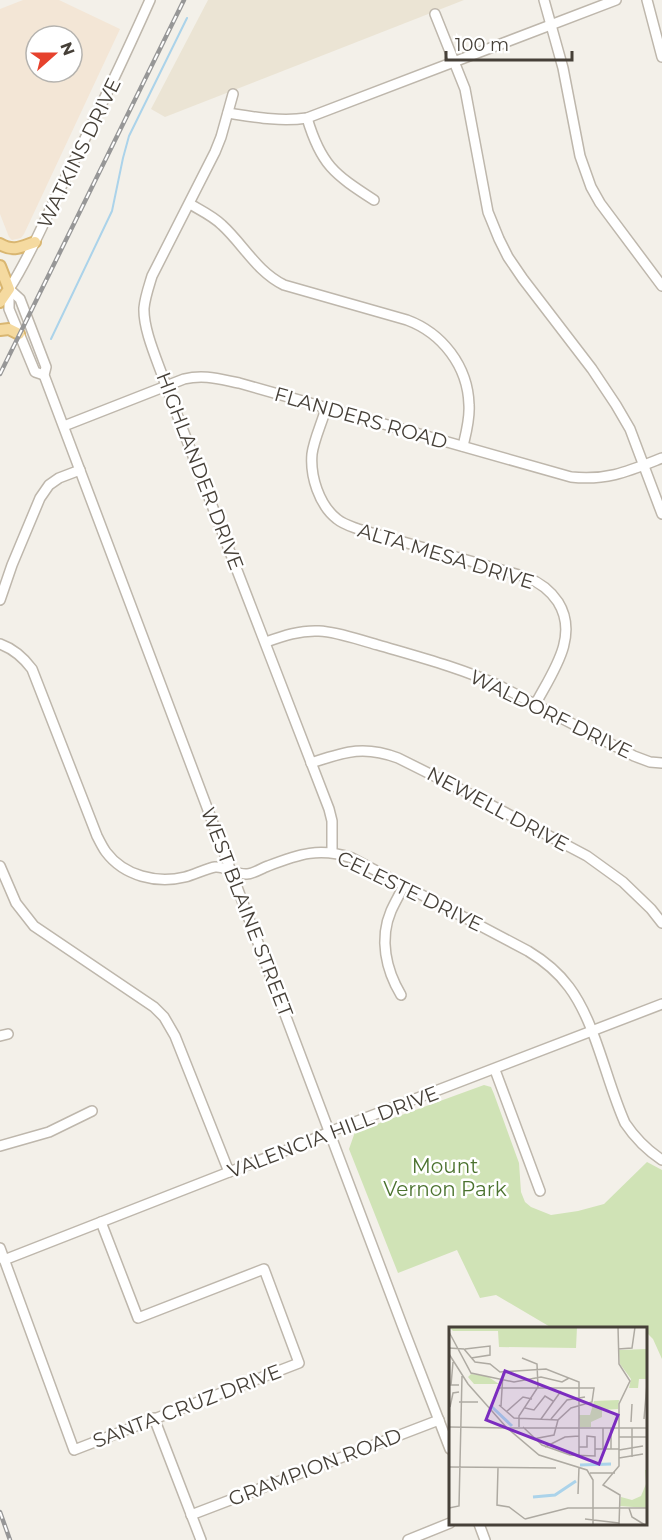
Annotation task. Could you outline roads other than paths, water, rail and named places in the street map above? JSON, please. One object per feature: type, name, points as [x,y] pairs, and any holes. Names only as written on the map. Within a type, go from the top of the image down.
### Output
[{"type":"main road","points":[[0,244],[17,249],[35,242]]},
{"type":"main road","name":"WEST BLAINE STREET","points":[[0,266],[9,289]]},
{"type":"main road","name":"WATKINS DRIVE","points":[[0,302],[9,289]]},
{"type":"main road","points":[[0,330],[9,329],[19,334]]},
{"type":"street","name":"WATKINS DRIVE","points":[[9,289],[35,242],[120,69],[150,0]]},
{"type":"street","points":[[544,0],[563,68],[580,156],[591,187],[600,203],[662,286]]},
{"type":"street","points":[[228,113],[271,120],[307,118],[616,0]]},
{"type":"street","points":[[647,0],[662,57]]},
{"type":"street","points":[[435,14],[465,89],[488,212],[499,239],[523,279],[592,369],[616,405],[630,429],[662,514]]},
{"type":"street","name":"HIGHLANDER DRIVE","points":[[233,94],[215,153],[147,290],[144,306],[145,324],[166,386],[329,809],[332,821],[332,852]]},
{"type":"street","points":[[307,118],[326,163],[351,185],[375,200]]},
{"type":"street","points":[[190,204],[217,220],[274,280],[284,285],[406,320],[420,325],[440,339],[450,350],[467,386],[469,416],[463,446]]},
{"type":"street","name":"WEST BLAINE STREET","points":[[9,289],[9,309],[19,334],[35,372],[44,375]]},
{"type":"street","name":"WEST BLAINE STREET","points":[[9,289],[20,299],[46,367],[44,375],[449,1446]]},
{"type":"street","name":"FLANDERS ROAD","points":[[64,426],[184,379],[205,376],[239,383],[571,477],[602,478],[662,458]]},
{"type":"street","name":"ALTA MESA DRIVE","points":[[326,408],[312,453],[312,468],[318,491],[328,511],[336,518],[358,529],[526,577],[537,581],[554,597],[562,609],[566,622],[566,639],[562,652],[534,705]]},
{"type":"street","points":[[0,600],[40,498],[49,485],[59,478],[81,470]]},
{"type":"street","name":"WALDORF DRIVE","points":[[266,642],[286,635],[317,631],[338,634],[443,664],[480,676],[501,686],[634,756],[650,762],[662,763]]},
{"type":"street","name":"CELESTE DRIVE","points":[[0,644],[18,653],[32,669],[97,836],[106,852],[117,863],[145,878],[161,880],[192,876],[215,867],[246,874],[297,856],[313,852],[332,852],[352,858],[528,951],[542,959],[568,986],[584,1012],[625,1123],[644,1147],[662,1160]]},
{"type":"street","name":"NEWELL DRIVE","points":[[311,763],[346,752],[365,750],[398,758],[587,856],[623,882],[662,923]]},
{"type":"street","points":[[0,866],[16,903],[34,926],[144,999],[164,1017],[175,1036],[229,1172]]},
{"type":"street","points":[[401,995],[390,971],[385,939],[391,912],[404,885]]},
{"type":"street","name":"VALENCIA HILL DRIVE","points":[[4,1260],[662,1004]]},
{"type":"street","points":[[495,1070],[540,1191]]},
{"type":"street","points":[[0,1146],[49,1132],[92,1111]]},
{"type":"street","name":"SANTA CRUZ DRIVE","points":[[4,1260],[74,1450],[299,1363],[264,1269],[138,1318],[101,1222]]},
{"type":"street","points":[[0,1248],[4,1260]]},
{"type":"street","points":[[154,1418],[201,1540]]},
{"type":"street","name":"GRAMPION ROAD","points":[[191,1515],[440,1420]]},
{"type":"street","points":[[408,1540],[449,1523]]},
{"type":"street","points":[[479,1525],[486,1540]]},
{"type":"waterway","points":[[51,339],[112,211],[129,136],[187,18]]},
{"type":"railway","points":[[0,374],[184,0]]},
{"type":"railway","points":[[0,1512],[10,1540]]},
{"type":"park label","name":"Mount Vernon Park","points":[[445,1178]]}]
